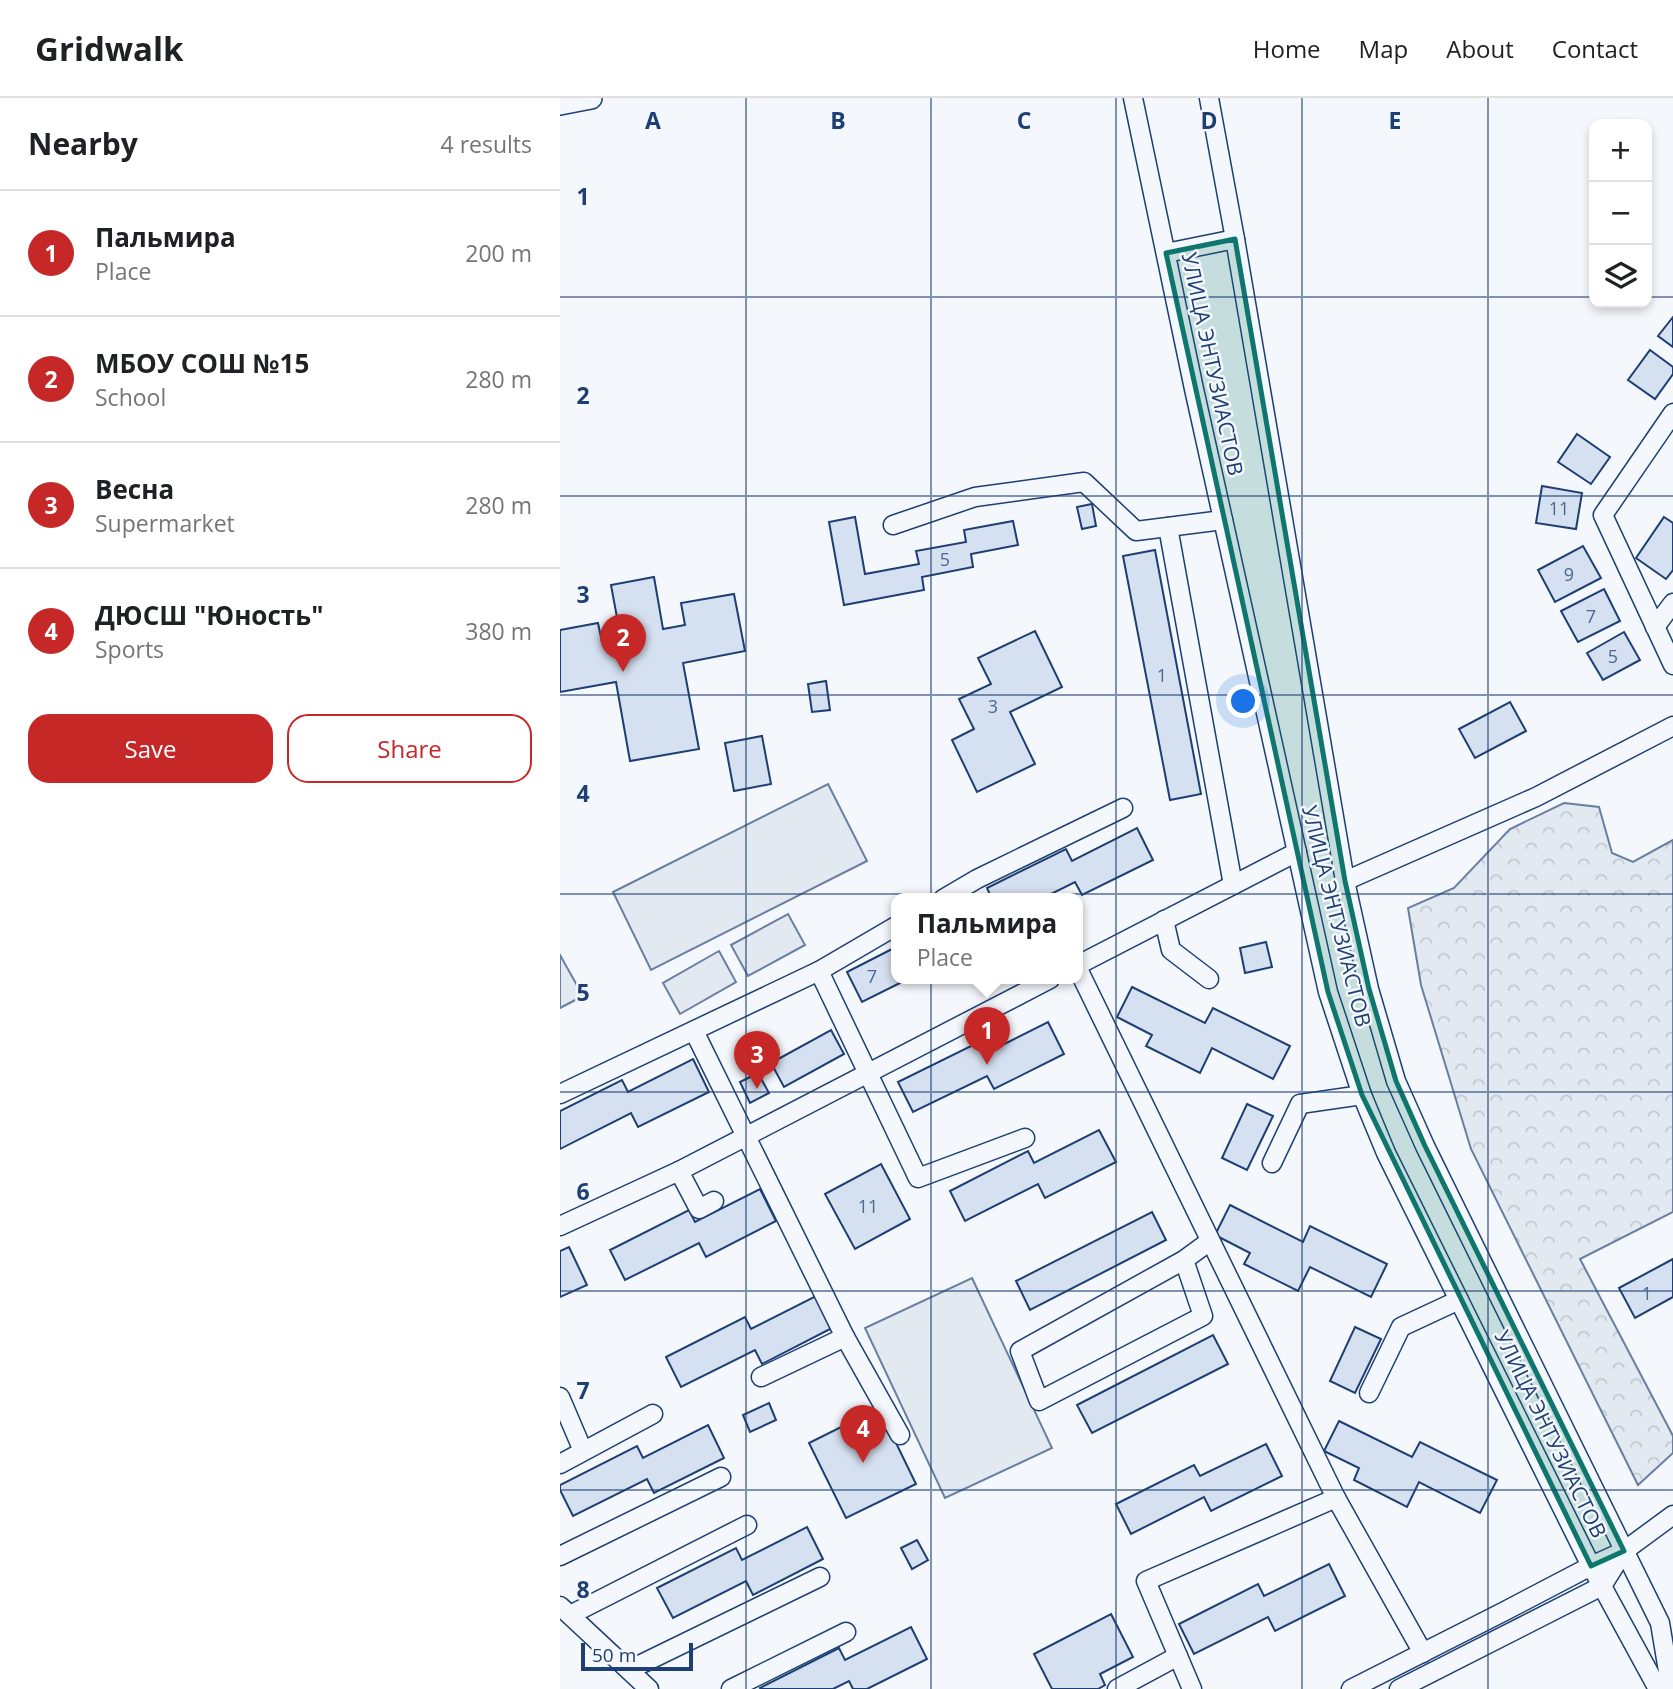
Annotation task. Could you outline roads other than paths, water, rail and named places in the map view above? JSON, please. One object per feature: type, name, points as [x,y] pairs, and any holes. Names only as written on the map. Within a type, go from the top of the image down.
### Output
[{"type":"main road","points":[[560,104],[591,98]]},
{"type":"street","name":"УЛИЦА ЭНТУЗИАСТОВ","points":[[1133,98],[1328,992],[1362,1095],[1386,1153],[1591,1566],[1658,1689]]},
{"type":"street","name":"УЛИЦА ЭНТУЗИАСТОВ","points":[[1209,98],[1345,881],[1369,989],[1396,1081],[1437,1171],[1660,1623],[1671,1689]]},
{"type":"street","points":[[1166,253],[1235,239]]},
{"type":"street","points":[[1673,413],[1603,515],[1673,665]]},
{"type":"street","points":[[893,525],[975,497],[1084,482],[1136,531],[1223,520]]},
{"type":"street","points":[[1167,527],[1233,885]]},
{"type":"street","points":[[1655,627],[1673,603]]},
{"type":"street","points":[[1345,881],[1536,797],[1673,726]]},
{"type":"street","points":[[953,893],[1123,808]]},
{"type":"street","points":[[1083,964],[1297,852]]},
{"type":"street","points":[[1164,920],[1171,950],[1209,979]]},
{"type":"street","points":[[560,1094],[819,971],[891,929]]},
{"type":"street","points":[[819,971],[918,1178],[1025,1138]]},
{"type":"street","points":[[1083,977],[1336,1498],[1423,1653]]},
{"type":"street","points":[[560,1226],[679,1171],[1040,984]]},
{"type":"street","points":[[694,1031],[845,1337],[900,1435]]},
{"type":"street","points":[[1272,1163],[1300,1104],[1362,1095]]},
{"type":"street","points":[[679,1171],[699,1209],[714,1201]]},
{"type":"street","points":[[1184,1260],[1203,1316],[1039,1401],[1020,1351],[1184,1260],[1210,1241]]},
{"type":"street","points":[[1369,1393],[1401,1327],[1459,1300]]},
{"type":"street","points":[[761,1377],[845,1337]]},
{"type":"street","points":[[560,1397],[583,1451]]},
{"type":"street","points":[[560,1464],[653,1414]]},
{"type":"street","points":[[560,1556],[721,1477]]},
{"type":"street","points":[[1192,1689],[1146,1581],[1336,1498]]},
{"type":"street","points":[[1351,1689],[1625,1551],[1673,1516]]},
{"type":"street","points":[[649,1689],[565,1610],[747,1525]]},
{"type":"street","points":[[1399,1689],[1602,1586],[1625,1551]]},
{"type":"street","points":[[629,1670],[820,1577]]},
{"type":"street","points":[[731,1689],[846,1632]]},
{"type":"street","points":[[1117,1689],[1178,1656]]},
{"type":"place","name":"МБОУ СОШ №15","points":[[623,672]]},
{"type":"place","name":"Пальмира","points":[[987,1065]]},
{"type":"place","name":"Весна","points":[[757,1089]]},
{"type":"place","name":"ДЮСШ \"Юность\"","points":[[863,1463]]}]
